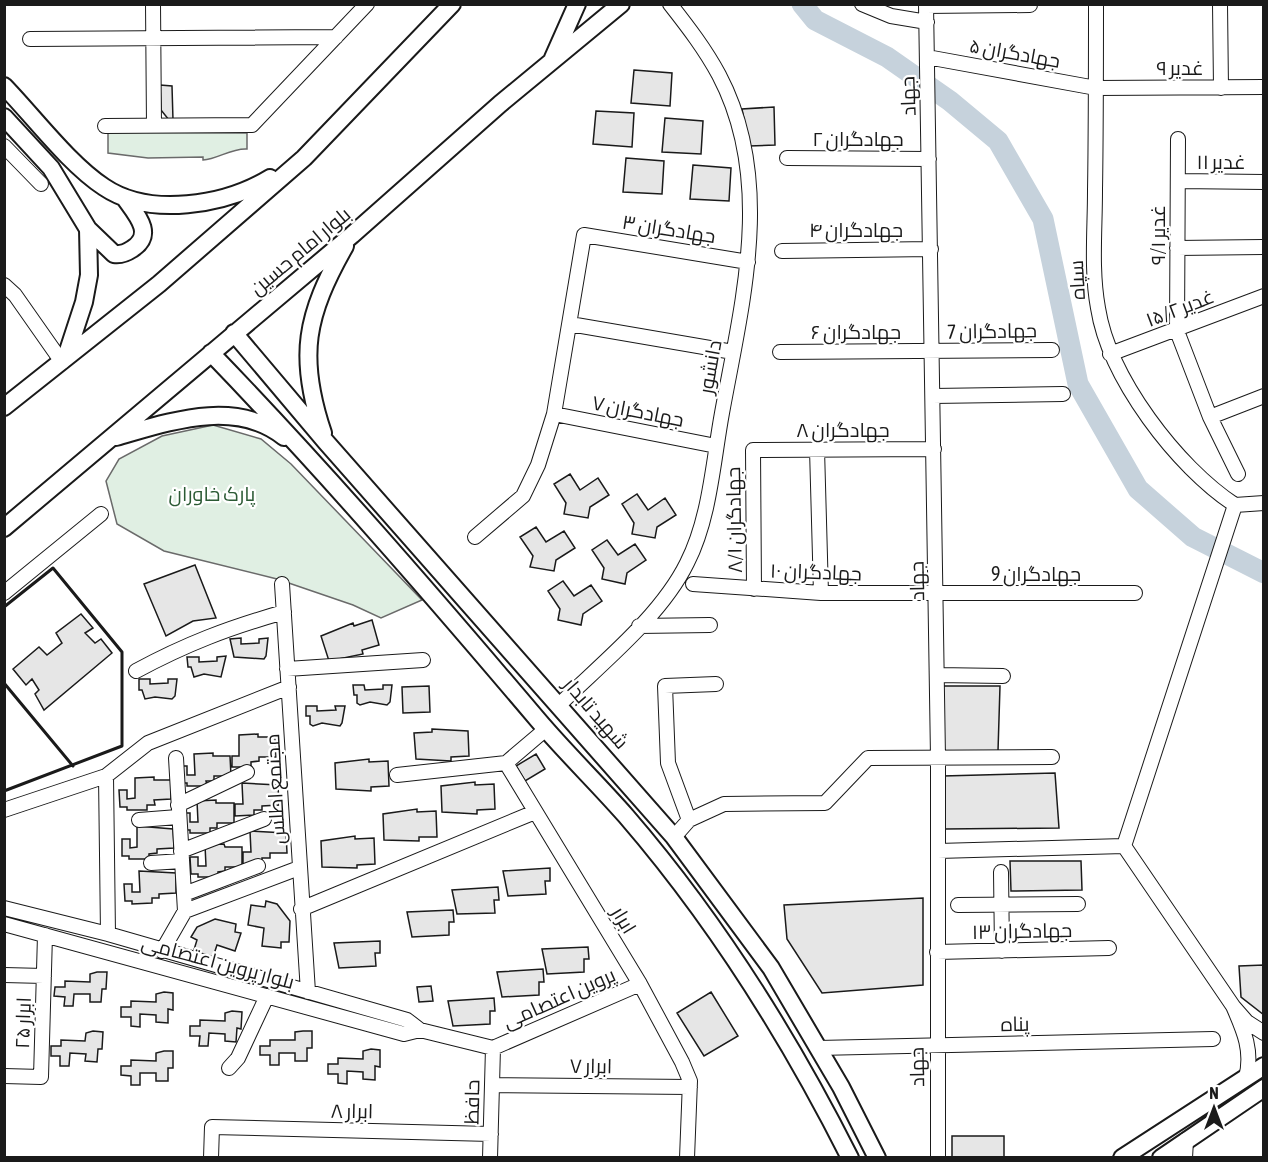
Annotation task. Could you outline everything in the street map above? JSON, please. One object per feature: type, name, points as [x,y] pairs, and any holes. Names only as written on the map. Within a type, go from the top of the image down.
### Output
[{"type":"main road","points":[[4,407],[159,284],[304,158],[452,4]]},
{"type":"main road","points":[[386,74],[468,4]]},
{"type":"main road","points":[[552,61],[577,4]]},
{"type":"main road","name":"بلوار امام حسین","points":[[4,528],[621,4]]},
{"type":"main road","points":[[4,86],[90,177],[124,197],[187,205],[217,200],[248,190],[304,158]]},
{"type":"main road","points":[[4,117],[51,168],[88,229],[114,254],[124,254],[134,248],[143,237],[143,226],[124,197]]},
{"type":"main road","points":[[63,360],[84,302],[89,275],[88,229]]},
{"type":"main road","points":[[326,442],[311,391],[311,326],[318,297],[351,235]]},
{"type":"main road","name":"شهید تابدار","points":[[234,333],[326,442],[560,704],[674,837],[771,968],[878,1158]]},
{"type":"main road","points":[[211,353],[310,457],[422,582],[546,729],[627,817],[700,912],[817,1093],[850,1158]]},
{"type":"main road","points":[[240,384],[240,375],[250,365],[260,364]]},
{"type":"main road","points":[[109,439],[176,420],[208,415],[241,418],[275,430],[310,457]]},
{"type":"main road","points":[[422,582],[438,567]]},
{"type":"main road","points":[[1122,1158],[1263,1066]]},
{"type":"main road","points":[[1161,1158],[1263,1088]]},
{"type":"street","points":[[153,4],[154,126]]},
{"type":"street","points":[[105,126],[252,125],[367,4]]},
{"type":"street","name":"دانشور","points":[[560,704],[670,592],[688,562],[705,506],[748,262],[751,203],[746,158],[736,120],[720,77],[670,4]]},
{"type":"street","points":[[862,4],[891,16],[927,21]]},
{"type":"street","name":"سپاه","points":[[1096,4],[1094,280],[1098,309],[1110,354],[1129,388],[1166,439],[1210,489],[1234,505]]},
{"type":"street","points":[[1220,4],[1221,88]]},
{"type":"street","points":[[926,5],[1030,5]]},
{"type":"street","name":"جهاد","points":[[926,5],[938,757],[936,1045],[938,1158]]},
{"type":"street","points":[[30,39],[336,37]]},
{"type":"street","name":"جهادگران ۵","points":[[927,62],[1096,88]]},
{"type":"street","name":"غدیر ۹","points":[[1096,88],[1263,87]]},
{"type":"street","name":"غدیر ۹/۱","points":[[1177,331],[1178,140]]},
{"type":"street","points":[[4,146],[41,184]]},
{"type":"street","name":"جهادگران ۲","points":[[787,158],[929,159]]},
{"type":"street","name":"غدیر ۱۱","points":[[1178,181],[1263,182]]},
{"type":"street","name":"جهادگران ۳","points":[[570,324],[584,235],[748,262]]},
{"type":"street","points":[[1177,248],[1263,247]]},
{"type":"street","name":"جهادگران ۴","points":[[782,250],[931,249]]},
{"type":"street","points":[[4,285],[15,295],[63,360]]},
{"type":"street","name":"غدیر ۱۵/۲","points":[[1110,354],[1177,331],[1263,296]]},
{"type":"street","points":[[475,537],[523,496],[538,465],[554,414],[570,324],[733,352]]},
{"type":"street","points":[[1177,331],[1210,417],[1238,474]]},
{"type":"street","name":"جهادگران 7","points":[[932,351],[1052,350]]},
{"type":"street","name":"جهادگران ۶","points":[[780,352],[932,351]]},
{"type":"street","points":[[933,396],[1063,394]]},
{"type":"street","points":[[1210,417],[1263,396]]},
{"type":"street","name":"جهادگران ۷","points":[[554,414],[716,446]]},
{"type":"street","points":[[817,449],[821,593]]},
{"type":"street","name":"جهادگران ۸","points":[[753,450],[934,449]]},
{"type":"street","name":"جهادگران ۸/۱","points":[[753,450],[754,589]]},
{"type":"street","points":[[1124,846],[1234,505],[1263,503]]},
{"type":"street","points":[[7,586],[101,514]]},
{"type":"street","name":"مجتمع اطلس","points":[[282,584],[308,992]]},
{"type":"street","name":"جهادگران ۱۰","points":[[693,584],[821,593],[936,594]]},
{"type":"street","name":"جهادگران 9","points":[[936,594],[1135,593]]},
{"type":"street","points":[[135,671],[184,645],[217,632],[284,612]]},
{"type":"street","points":[[639,626],[710,625]]},
{"type":"street","points":[[288,669],[423,660]]},
{"type":"street","points":[[937,675],[1003,676]]},
{"type":"street","points":[[688,820],[668,764],[665,686],[716,684]]},
{"type":"street","points":[[4,810],[106,776],[148,744],[289,687]]},
{"type":"street","points":[[397,775],[506,763],[546,729]]},
{"type":"street","points":[[674,837],[688,820],[724,804],[825,803],[868,758],[1052,757]]},
{"type":"street","points":[[162,951],[185,911],[176,758]]},
{"type":"street","name":"ابرار","points":[[506,763],[640,984],[682,1062],[690,1087],[687,1158]]},
{"type":"street","points":[[139,820],[178,811],[247,772]]},
{"type":"street","points":[[106,776],[108,934]]},
{"type":"street","points":[[301,909],[535,812]]},
{"type":"street","points":[[151,863],[181,856],[264,819]]},
{"type":"street","points":[[938,851],[1124,846]]},
{"type":"street","points":[[1124,846],[1233,1006],[1247,1022],[1263,1033]]},
{"type":"street","points":[[184,894],[258,866]]},
{"type":"street","points":[[185,911],[299,868]]},
{"type":"street","points":[[1001,872],[1002,951]]},
{"type":"street","points":[[958,905],[1078,903]]},
{"type":"street","name":"بلوار پروین اعتصامی","points":[[4,908],[108,934],[308,992]]},
{"type":"street","name":"بلوار پروین اعتصامی","points":[[4,924],[404,1034],[420,1030]]},
{"type":"street","name":"ابرار ۲۵","points":[[4,1076],[41,1077],[45,935]]},
{"type":"street","name":"جهادگران ۱۳","points":[[937,952],[1109,948]]},
{"type":"street","points":[[4,975],[44,976]]},
{"type":"street","name":"پروین اعتصامی","points":[[493,1048],[640,984]]},
{"type":"street","points":[[308,992],[408,1020],[420,1030],[493,1048]]},
{"type":"street","points":[[229,1068],[238,1058],[267,996]]},
{"type":"street","points":[[1233,1006],[1250,1049],[1246,1078]]},
{"type":"street","name":"پناه","points":[[818,1048],[1212,1039]]},
{"type":"street","name":"حافظ","points":[[490,1158],[493,1048]]},
{"type":"street","name":"ابرار ۷","points":[[492,1085],[690,1087]]},
{"type":"street","name":"ابرار ۸","points":[[211,1158],[212,1127],[491,1134]]},
{"type":"street","points":[[1185,1158],[1186,1140]]},
{"type":"green space","points":[[108,132],[247,133],[247,149],[235,150],[203,160],[203,157],[148,158],[108,153]]},
{"type":"green space","name":"پارک خاوران","points":[[213,425],[261,439],[291,464],[422,600],[381,618],[353,605],[277,579],[164,551],[117,524],[106,481],[119,459],[162,436]]},
{"type":"building","points":[[634,70],[672,73],[670,106],[631,103]]},
{"type":"building","points":[[160,85],[172,86],[173,120],[169,120],[161,110]]},
{"type":"building","points":[[774,107],[775,145],[749,146],[742,109]]},
{"type":"building","points":[[596,111],[634,113],[632,147],[593,144]]},
{"type":"building","points":[[665,118],[703,121],[701,154],[662,152]]},
{"type":"building","points":[[626,158],[664,161],[662,194],[623,192]]},
{"type":"building","points":[[693,165],[731,168],[729,201],[690,199]]},
{"type":"building","points":[[570,474],[580,490],[598,478],[609,495],[590,507],[588,518],[564,514],[566,503],[554,484]]},
{"type":"building","points":[[637,494],[648,510],[665,498],[676,515],[657,527],[655,538],[632,534],[634,523],[622,504]]},
{"type":"building","points":[[536,527],[546,542],[564,531],[575,548],[556,560],[554,571],[530,567],[533,556],[520,537]]},
{"type":"building","points":[[607,540],[618,555],[635,544],[646,560],[627,573],[625,584],[602,579],[604,568],[592,550]]},
{"type":"building","points":[[195,565],[216,618],[193,621],[166,636],[144,584]]},
{"type":"building","points":[[563,581],[574,596],[591,585],[602,601],[583,614],[581,625],[558,620],[560,609],[548,591]]},
{"type":"building","points":[[81,614],[93,628],[85,633],[95,643],[101,639],[112,653],[44,710],[35,694],[39,690],[32,679],[26,685],[13,669],[39,647],[47,655],[62,643],[56,633]]},
{"type":"building","points":[[372,620],[379,645],[362,650],[363,654],[329,661],[321,636],[353,623],[354,626]]},
{"type":"building","points":[[241,638],[241,644],[259,643],[259,639],[268,638],[264,659],[234,657],[230,639]]},
{"type":"building","points":[[226,656],[221,677],[204,674],[194,677],[191,667],[188,667],[187,657],[199,657],[199,662],[217,661],[217,657]]},
{"type":"building","points":[[139,679],[150,679],[150,684],[168,683],[168,679],[177,679],[175,696],[172,699],[155,697],[145,699],[142,690],[139,690]]},
{"type":"building","points":[[353,685],[364,685],[365,690],[383,689],[383,685],[392,685],[390,702],[387,705],[370,702],[360,705],[357,703],[357,695],[354,695]]},
{"type":"building","points":[[429,686],[430,712],[403,713],[402,687]]},
{"type":"building","points":[[943,686],[1000,686],[998,751],[943,753]]},
{"type":"building","points":[[306,706],[317,706],[317,711],[336,710],[335,706],[345,706],[342,723],[340,726],[322,723],[313,726],[310,724],[310,716],[306,716]]},
{"type":"building","points":[[432,729],[468,731],[469,756],[451,757],[451,761],[416,759],[414,733],[432,732]]},
{"type":"building","points":[[258,734],[258,737],[275,737],[276,757],[259,757],[259,761],[251,762],[251,767],[232,767],[232,756],[239,756],[239,735]]},
{"type":"building","points":[[213,753],[213,756],[230,756],[231,776],[214,776],[214,781],[206,781],[207,786],[187,786],[187,783],[179,783],[179,766],[187,766],[187,775],[195,775],[194,754]]},
{"type":"building","points":[[536,754],[545,769],[525,781],[516,766]]},
{"type":"building","points":[[369,759],[369,762],[388,761],[389,786],[371,787],[371,791],[336,789],[335,763]]},
{"type":"building","points":[[1055,773],[1059,828],[945,829],[943,776]]},
{"type":"building","points":[[154,777],[154,780],[171,780],[171,799],[154,800],[155,805],[147,805],[147,810],[127,810],[127,807],[120,807],[119,790],[127,790],[127,799],[135,798],[135,778]]},
{"type":"building","points":[[475,782],[475,785],[494,784],[495,809],[477,810],[477,814],[442,812],[441,786]]},
{"type":"building","points":[[242,783],[278,785],[279,805],[262,806],[262,810],[254,810],[254,815],[235,816],[235,804],[243,804]]},
{"type":"building","points":[[216,800],[216,803],[234,803],[234,823],[217,823],[217,828],[210,828],[210,833],[190,833],[190,830],[183,830],[182,813],[190,813],[190,822],[198,822],[197,801]]},
{"type":"building","points":[[417,809],[417,812],[436,811],[437,837],[419,837],[419,841],[384,840],[383,814]]},
{"type":"building","points":[[137,826],[173,829],[174,848],[157,849],[157,853],[149,854],[149,859],[129,859],[129,856],[122,856],[122,839],[130,839],[130,848],[137,847]]},
{"type":"building","points":[[250,831],[286,833],[287,853],[270,853],[270,858],[262,858],[262,863],[243,864],[243,852],[251,852]]},
{"type":"building","points":[[355,836],[355,839],[374,838],[375,864],[357,865],[357,868],[322,867],[321,841]]},
{"type":"building","points":[[224,844],[225,847],[242,847],[242,867],[225,867],[225,871],[218,872],[218,877],[198,877],[198,874],[191,874],[190,857],[198,857],[198,866],[206,866],[205,845]]},
{"type":"building","points":[[1010,861],[1081,861],[1082,890],[1011,891]]},
{"type":"building","points":[[550,868],[550,881],[545,881],[546,894],[508,896],[503,871]]},
{"type":"building","points":[[139,871],[176,873],[176,893],[159,894],[159,898],[152,898],[152,903],[132,904],[132,901],[125,901],[124,884],[132,884],[132,892],[140,892]]},
{"type":"building","points":[[498,887],[499,900],[494,900],[495,913],[457,914],[452,890]]},
{"type":"building","points":[[923,898],[923,985],[822,993],[787,939],[784,905]]},
{"type":"building","points":[[266,901],[277,904],[290,921],[289,942],[281,942],[281,948],[262,946],[264,928],[248,925],[251,905],[265,907]]},
{"type":"building","points":[[453,910],[454,922],[449,922],[449,935],[412,937],[407,912]]},
{"type":"building","points":[[215,919],[236,924],[235,932],[241,933],[235,951],[217,945],[212,960],[193,953],[197,940],[191,937],[197,927]]},
{"type":"building","points":[[380,941],[380,953],[375,953],[376,966],[339,968],[334,943]]},
{"type":"building","points":[[588,947],[589,959],[584,959],[584,972],[547,974],[542,949]]},
{"type":"building","points":[[1264,965],[1264,1015],[1241,997],[1239,966]]},
{"type":"building","points":[[543,969],[544,982],[539,982],[539,995],[502,997],[497,972]]},
{"type":"building","points":[[107,972],[106,989],[102,989],[101,1002],[90,1002],[90,994],[74,994],[73,1006],[64,1006],[65,997],[54,996],[55,987],[65,987],[65,981],[90,982],[90,974]]},
{"type":"building","points":[[431,986],[433,1001],[419,1002],[417,987]]},
{"type":"building","points":[[711,992],[738,1036],[704,1056],[677,1013]]},
{"type":"building","points":[[173,993],[173,1010],[168,1009],[168,1023],[156,1022],[156,1015],[140,1014],[140,1027],[131,1026],[131,1017],[121,1017],[121,1007],[131,1007],[131,1001],[156,1002],[156,994]]},
{"type":"building","points":[[494,998],[495,1011],[490,1011],[490,1024],[453,1026],[448,1001]]},
{"type":"building","points":[[242,1012],[241,1029],[237,1028],[236,1042],[225,1041],[225,1034],[209,1033],[208,1046],[199,1046],[200,1036],[190,1036],[190,1026],[200,1026],[200,1020],[225,1021],[225,1013]]},
{"type":"building","points":[[312,1031],[312,1048],[307,1048],[307,1061],[295,1061],[295,1053],[279,1053],[279,1065],[270,1065],[270,1055],[260,1055],[260,1046],[270,1046],[270,1040],[295,1040],[295,1032]]},
{"type":"building","points":[[103,1032],[102,1049],[98,1049],[97,1062],[85,1061],[86,1054],[70,1053],[69,1066],[60,1066],[60,1056],[51,1056],[51,1046],[61,1046],[61,1040],[85,1041],[86,1033]]},
{"type":"building","points":[[380,1050],[380,1067],[375,1066],[375,1080],[363,1079],[363,1072],[347,1071],[347,1084],[338,1083],[338,1074],[328,1074],[328,1064],[338,1064],[338,1058],[363,1059],[363,1051]]},
{"type":"building","points":[[173,1051],[173,1068],[168,1068],[168,1081],[156,1081],[156,1073],[140,1073],[140,1085],[131,1085],[131,1076],[121,1075],[121,1066],[131,1066],[131,1060],[156,1061],[156,1053]]},
{"type":"building","points":[[952,1136],[1004,1136],[1004,1158],[952,1158]]},
{"type":"waterway","points":[[802,4],[815,20],[887,57],[950,101],[998,141],[1043,219],[1078,384],[1138,489],[1193,537],[1264,573]]},
{"type":"wall","points":[[4,607],[53,568],[122,652],[122,746],[4,791]]},
{"type":"wall","points":[[4,683],[73,766]]}]
